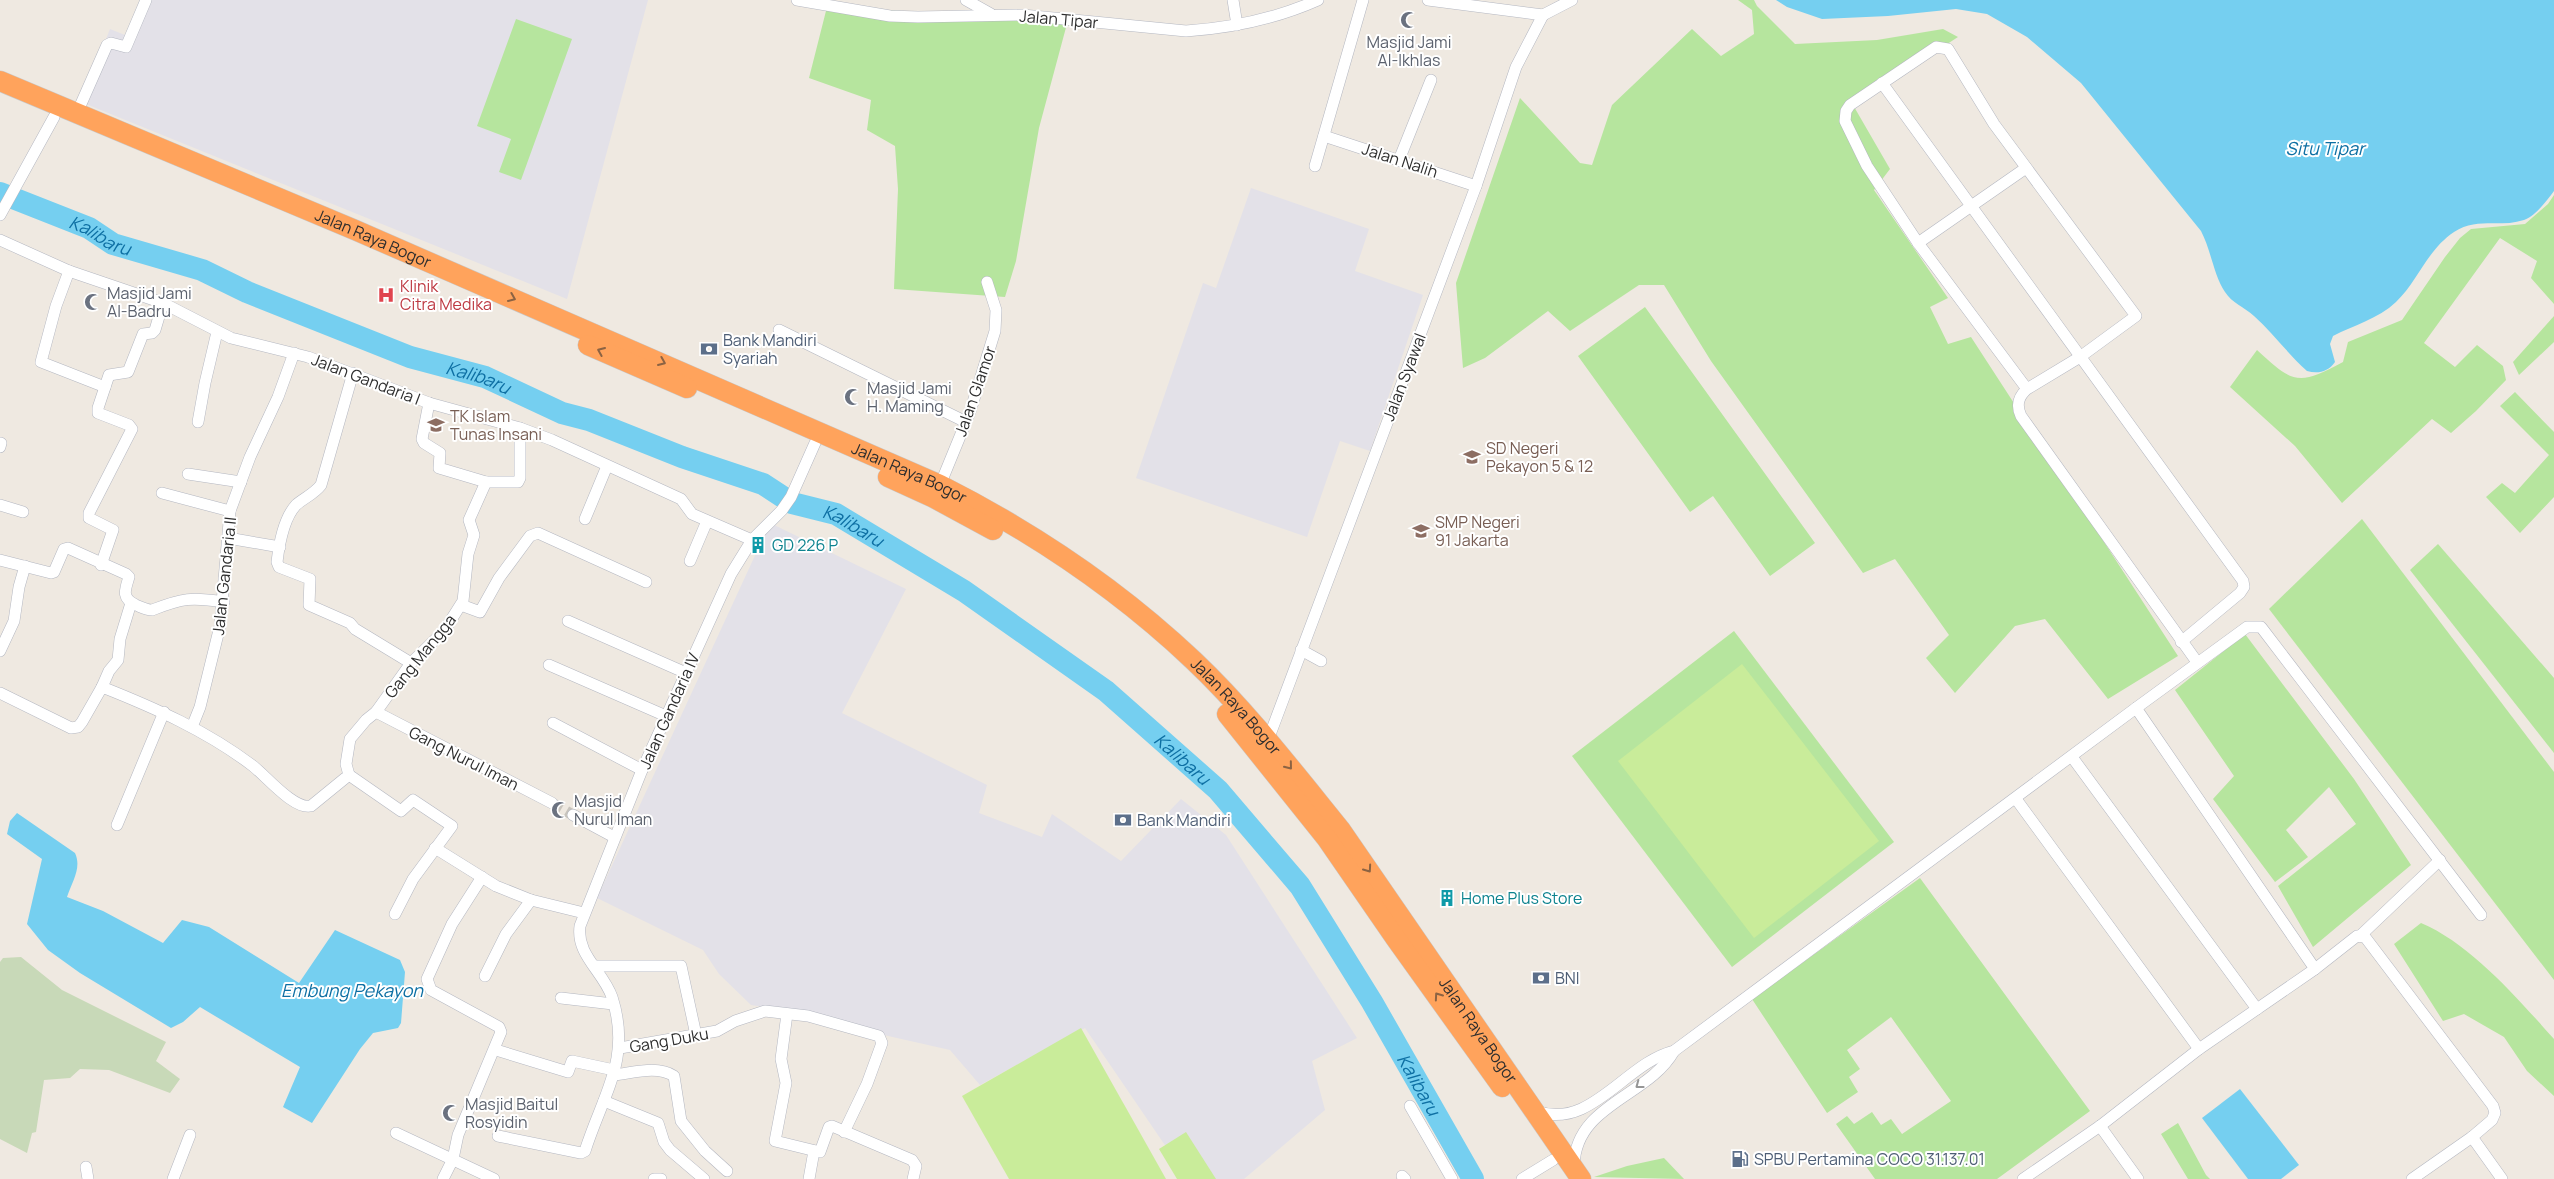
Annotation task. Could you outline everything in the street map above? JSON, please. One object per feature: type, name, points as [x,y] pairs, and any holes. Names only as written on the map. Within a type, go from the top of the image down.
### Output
[{"type":"highway","name":"Jalan Raya Bogor","points":[[0,81],[77,113],[175,161],[814,443],[937,491],[1104,602],[1156,643],[1223,709],[1327,838],[1396,939],[1574,1175]]},
{"type":"highway","name":"Jalan Raya Bogor","points":[[0,95],[54,118],[175,161],[686,372],[1009,524],[1107,588],[1194,661],[1268,740],[1340,829],[1528,1114],[1553,1160],[1574,1175]]},
{"type":"street","points":[[77,113],[107,45],[111,43],[126,47],[146,0]]},
{"type":"street","name":"Jalan Tipar","points":[[797,0],[890,16],[992,15],[1082,20],[1186,32],[1271,19],[1318,0]]},
{"type":"street","points":[[966,0],[992,15]]},
{"type":"street","points":[[1233,0],[1237,25]]},
{"type":"street","points":[[1315,166],[1363,0]]},
{"type":"street","points":[[1428,0],[1510,5],[1543,15],[1572,0]]},
{"type":"street","name":"Jalan Syawal","points":[[1268,740],[1476,186],[1516,67],[1543,15]]},
{"type":"street","points":[[2027,389],[1918,243],[1868,166],[1845,121],[1846,111],[1850,105],[1936,47],[1945,47],[1994,124],[2136,316],[2080,357],[2027,389],[2020,395],[2018,402],[2021,416],[2197,662]]},
{"type":"street","points":[[1399,160],[1430,80]]},
{"type":"street","points":[[1882,83],[1972,204],[2080,357],[2243,581],[2244,587],[2240,593],[2181,642]]},
{"type":"street","points":[[2,212],[54,118]]},
{"type":"street","name":"Jalan Nalih","points":[[1324,136],[1476,186]]},
{"type":"street","points":[[1918,243],[2026,168]]},
{"type":"street","name":"Jalan Gandaria I","points":[[0,240],[70,271],[163,303],[231,338],[294,353],[353,373],[429,403],[520,428],[552,440],[681,499],[692,514],[752,540]]},
{"type":"street","points":[[70,271],[56,306],[41,362],[105,387]]},
{"type":"street","name":"Jalan Glamor","points":[[937,491],[979,388],[996,324],[995,302],[987,282]]},
{"type":"street","points":[[101,565],[113,530],[89,518],[88,513],[132,429],[98,413],[98,408],[109,375],[129,371],[143,334],[152,333],[155,330],[163,303]]},
{"type":"street","points":[[779,330],[966,422]]},
{"type":"street","points":[[198,422],[217,332]]},
{"type":"street","name":"Jalan Gandaria II","points":[[192,727],[200,707],[215,652],[224,602],[230,511],[240,482],[278,397],[294,353]]},
{"type":"street","points":[[353,373],[321,485],[314,494],[296,506],[289,516],[277,562],[279,567],[310,579],[309,605],[350,623],[355,629],[411,663]]},
{"type":"street","points":[[429,403],[422,440],[440,453],[438,464],[440,469],[486,482],[518,482],[520,478],[520,428]]},
{"type":"street","name":"Jalan Gandaria IV","points":[[498,1136],[581,1153],[585,1151],[614,1073],[620,1048],[613,1004],[606,982],[579,941],[584,914],[642,770],[731,574],[752,540],[782,510],[791,497],[814,443]]},
{"type":"street","points":[[585,519],[607,466]]},
{"type":"street","points":[[188,474],[240,482]]},
{"type":"street","name":"Gang Mangga","points":[[349,775],[346,764],[349,742],[366,720],[376,712],[411,663],[444,631],[461,605],[465,593],[468,554],[474,536],[469,520],[486,482]]},
{"type":"street","points":[[162,493],[230,511]]},
{"type":"street","points":[[0,505],[23,512]]},
{"type":"street","points":[[690,561],[706,521]]},
{"type":"street","points":[[461,605],[480,612],[498,578],[530,536],[538,533],[646,582]]},
{"type":"street","points":[[228,538],[280,546]]},
{"type":"street","points":[[0,560],[51,574],[66,548],[129,577],[124,596],[131,603],[152,610],[164,603],[196,598],[224,602]]},
{"type":"street","points":[[0,651],[14,621],[19,587],[25,566]]},
{"type":"street","points":[[0,693],[71,728],[78,727],[109,671],[118,660],[120,639],[131,603]]},
{"type":"street","points":[[568,620],[686,673]]},
{"type":"street","points":[[1574,1175],[1574,1150],[1591,1121],[1657,1071],[1674,1051],[1934,857],[2016,799],[2197,662],[2247,627],[2255,626],[2265,629],[2481,914]]},
{"type":"street","points":[[1301,650],[1321,662]]},
{"type":"street","points":[[549,665],[666,716]]},
{"type":"street","points":[[102,686],[164,712],[192,727],[244,760],[295,802],[306,807],[349,775],[401,811],[412,800],[449,822],[452,826],[413,879],[395,914]]},
{"type":"street","points":[[2136,708],[2315,970]]},
{"type":"street","points":[[117,824],[164,712]]},
{"type":"street","name":"Gang Nurul Iman","points":[[376,712],[552,803]]},
{"type":"street","points":[[553,723],[642,770]]},
{"type":"street","points":[[2072,757],[2257,1008]]},
{"type":"street","points":[[2016,799],[2199,1049]]},
{"type":"street","points":[[572,815],[614,837]]},
{"type":"street","points":[[435,848],[482,878],[531,900],[584,914]]},
{"type":"street","points":[[2023,1179],[2037,1175],[2199,1049],[2315,970],[2361,935],[2440,860]]},
{"type":"street","points":[[443,1179],[453,1159],[458,1136],[501,1036],[499,1027],[431,990],[428,984],[429,976],[452,924],[482,878]]},
{"type":"street","points":[[485,976],[506,934],[531,900]]},
{"type":"street","points":[[2361,935],[2370,943],[2493,1106],[2495,1117],[2472,1137],[2412,1179]]},
{"type":"street","points":[[595,966],[681,966],[696,1035]]},
{"type":"street","points":[[561,998],[613,1004]]},
{"type":"street","name":"Gang Duku","points":[[620,1048],[717,1032],[735,1021],[755,1013],[787,1014]]},
{"type":"street","points":[[844,1132],[882,1043],[879,1036],[808,1016],[787,1014],[781,1059],[786,1083],[775,1140],[786,1145],[821,1151],[829,1126],[912,1160],[916,1169],[913,1179]]},
{"type":"street","points":[[496,1050],[568,1072],[572,1061],[614,1073],[665,1071],[674,1076],[682,1121],[705,1151],[727,1171]]},
{"type":"street","points":[[1528,1114],[1550,1116],[1570,1114],[1583,1109],[1658,1056],[1674,1051]]},
{"type":"street","points":[[604,1101],[658,1123],[664,1142],[670,1150],[704,1179]]},
{"type":"street","points":[[1410,1106],[1452,1179]]},
{"type":"street","points":[[1583,1109],[1591,1121]]},
{"type":"street","points":[[2100,1126],[2138,1179]]},
{"type":"street","points":[[396,1132],[494,1179]]},
{"type":"street","points":[[173,1179],[190,1135]]},
{"type":"street","points":[[2472,1137],[2502,1179]]},
{"type":"street","points":[[809,1179],[814,1151]]},
{"type":"street","points":[[1522,1179],[1553,1160]]},
{"type":"street","points":[[654,1179],[661,1179]]},
{"type":"shaded area","points":[[145,0],[648,0],[567,299],[81,102],[110,29],[130,37]]},
{"type":"shaded area","points":[[1251,188],[1369,229],[1355,271],[1423,295],[1370,451],[1340,441],[1307,537],[1136,478],[1203,283],[1216,288]]},
{"type":"shaded area","points":[[770,523],[906,589],[842,713],[987,785],[979,813],[1042,837],[1052,814],[1121,861],[1181,799],[1226,835],[1357,1038],[1312,1061],[1325,1110],[1244,1179],[1188,1179],[1085,1028],[980,1085],[950,1050],[875,1033],[813,1015],[751,1005],[719,974],[703,950],[597,898]]},
{"type":"green space","points":[[1738,0],[1754,0],[1757,6],[1795,44],[1877,40],[1943,29],[1958,37],[1853,105],[1890,169],[1874,190],[1948,298],[1930,307],[1948,344],[1971,337],[2178,656],[2108,699],[2045,619],[2015,626],[1955,693],[1926,658],[1949,635],[1895,559],[1863,573],[1711,361],[1664,285],[1639,285],[1570,331],[1548,311],[1485,358],[1463,368],[1456,283],[1520,98],[1580,163],[1592,165],[1612,105],[1692,29],[1721,56],[1754,34],[1752,10]]},
{"type":"green space","points":[[827,7],[1068,20],[1039,128],[1016,261],[1005,297],[894,289],[898,189],[895,146],[867,130],[871,100],[809,78]]},
{"type":"green space","points":[[516,19],[572,39],[521,180],[499,172],[511,139],[477,126]]},
{"type":"green space","points":[[2554,195],[2554,304],[2531,278],[2537,261],[2500,238],[2424,343],[2455,367],[2477,345],[2503,366],[2506,380],[2476,411],[2451,433],[2432,419],[2342,503],[2295,446],[2230,387],[2257,350],[2280,370],[2297,378],[2316,375],[2343,362],[2348,342],[2402,320],[2445,257],[2460,238],[2471,229],[2525,224],[2548,204]]},
{"type":"green space","points":[[1645,307],[1815,543],[1770,576],[1713,496],[1690,512],[1578,356]]},
{"type":"green space","points":[[2554,316],[2554,342],[2519,375],[2513,362]]},
{"type":"green space","points":[[2515,392],[2554,432],[2554,497],[2520,533],[2486,497],[2502,483],[2515,493],[2549,455],[2500,406]]},
{"type":"green space","points":[[2362,519],[2554,772],[2554,980],[2269,609]]},
{"type":"green space","points":[[2438,544],[2554,678],[2554,753],[2410,570]]},
{"type":"green space","points":[[1734,631],[1894,842],[1732,967],[1572,756]]},
{"type":"green space","points":[[2245,634],[2354,779],[2411,865],[2313,947],[2278,886],[2356,824],[2329,787],[2286,830],[2308,857],[2275,882],[2213,799],[2234,776],[2175,690]]},
{"type":"green space","points":[[1742,664],[1879,841],[1754,938],[1618,761]]},
{"type":"green space","points":[[1920,878],[2090,1111],[1997,1179],[1875,1179],[1836,1124],[1847,1116],[1854,1124],[1872,1112],[1881,1125],[1891,1119],[1902,1134],[1951,1101],[1891,1017],[1847,1050],[1860,1069],[1849,1077],[1858,1092],[1827,1113],[1752,999]]},
{"type":"green space","points":[[2421,923],[2440,932],[2476,958],[2509,990],[2554,1039],[2554,1096],[2527,1071],[2504,1037],[2464,1014],[2443,1021],[2394,944]]},
{"type":"green space","points":[[21,957],[62,990],[166,1042],[156,1061],[180,1079],[170,1093],[109,1070],[80,1069],[70,1078],[44,1080],[36,1132],[32,1133],[27,1153],[0,1139],[0,962],[3,958]]},
{"type":"green space","points":[[1081,1028],[1166,1179],[1009,1179],[962,1096]]},
{"type":"green space","points":[[2178,1123],[2210,1179],[2188,1179],[2161,1134]]},
{"type":"green space","points":[[1186,1132],[1216,1179],[1177,1179],[1159,1149]]},
{"type":"green space","points":[[1664,1158],[1684,1179],[1594,1177],[1627,1166]]},
{"type":"water","name":"Situ Tipar","points":[[1776,0],[2554,0],[2554,191],[2537,211],[2524,220],[2471,225],[2454,232],[2437,248],[2411,285],[2396,302],[2374,317],[2333,336],[2330,344],[2335,362],[2329,368],[2323,371],[2307,371],[2261,323],[2228,296],[2221,286],[2201,231],[2081,83],[2027,37],[1987,14],[1956,9],[1888,16],[1822,19],[1787,7]]},
{"type":"water","name":"Embung Pekayon","points":[[17,813],[75,853],[77,870],[67,897],[103,911],[163,943],[182,920],[209,927],[299,983],[335,930],[400,960],[405,972],[401,1023],[398,1028],[373,1033],[360,1049],[312,1123],[283,1107],[300,1067],[200,1007],[183,1022],[171,1028],[80,973],[48,950],[27,924],[42,859],[7,834],[10,821]]},
{"type":"water","points":[[2240,1089],[2299,1165],[2281,1179],[2248,1179],[2202,1118]]},
{"type":"waterway","name":"Kalibaru","points":[[0,193],[89,228],[113,244],[202,270],[247,292],[410,357],[485,377],[562,413],[589,420],[682,457],[763,484],[792,503],[836,514],[964,591],[1106,691],[1218,790],[1300,886],[1372,1002],[1473,1179]]},
{"type":"tunnel","points":[[552,803],[573,815]]},
{"type":"place","name":"Masjid Jami Al-Ikhlas","points":[[1409,20]]},
{"type":"place","name":"Klinik Citra Medika","points":[[386,295]]},
{"type":"place","name":"Masjid Jami Al-Badru","points":[[93,302]]},
{"type":"place","name":"Bank Mandiri Syariah","points":[[709,349]]},
{"type":"place","name":"Masjid Jami H. Maming","points":[[853,397]]},
{"type":"place","name":"TK Islam Tunas Insani","points":[[436,425]]},
{"type":"place","name":"SD Negeri Pekayon 5 & 12","points":[[1472,457]]},
{"type":"place","name":"SMP Negeri 91 Jakarta","points":[[1421,531]]},
{"type":"place","name":"GD 226 P","points":[[758,545]]},
{"type":"place","name":"Masjid Nurul Iman","points":[[560,810]]},
{"type":"place","name":"Bank Mandiri","points":[[1123,820]]},
{"type":"place","name":"Home Plus Store","points":[[1447,898]]},
{"type":"place","name":"BNI","points":[[1541,978]]},
{"type":"place","name":"Masjid Baitul Rosyidin","points":[[451,1113]]},
{"type":"place","name":"SPBU Pertamina COCO 31.137.01","points":[[1740,1159]]}]
